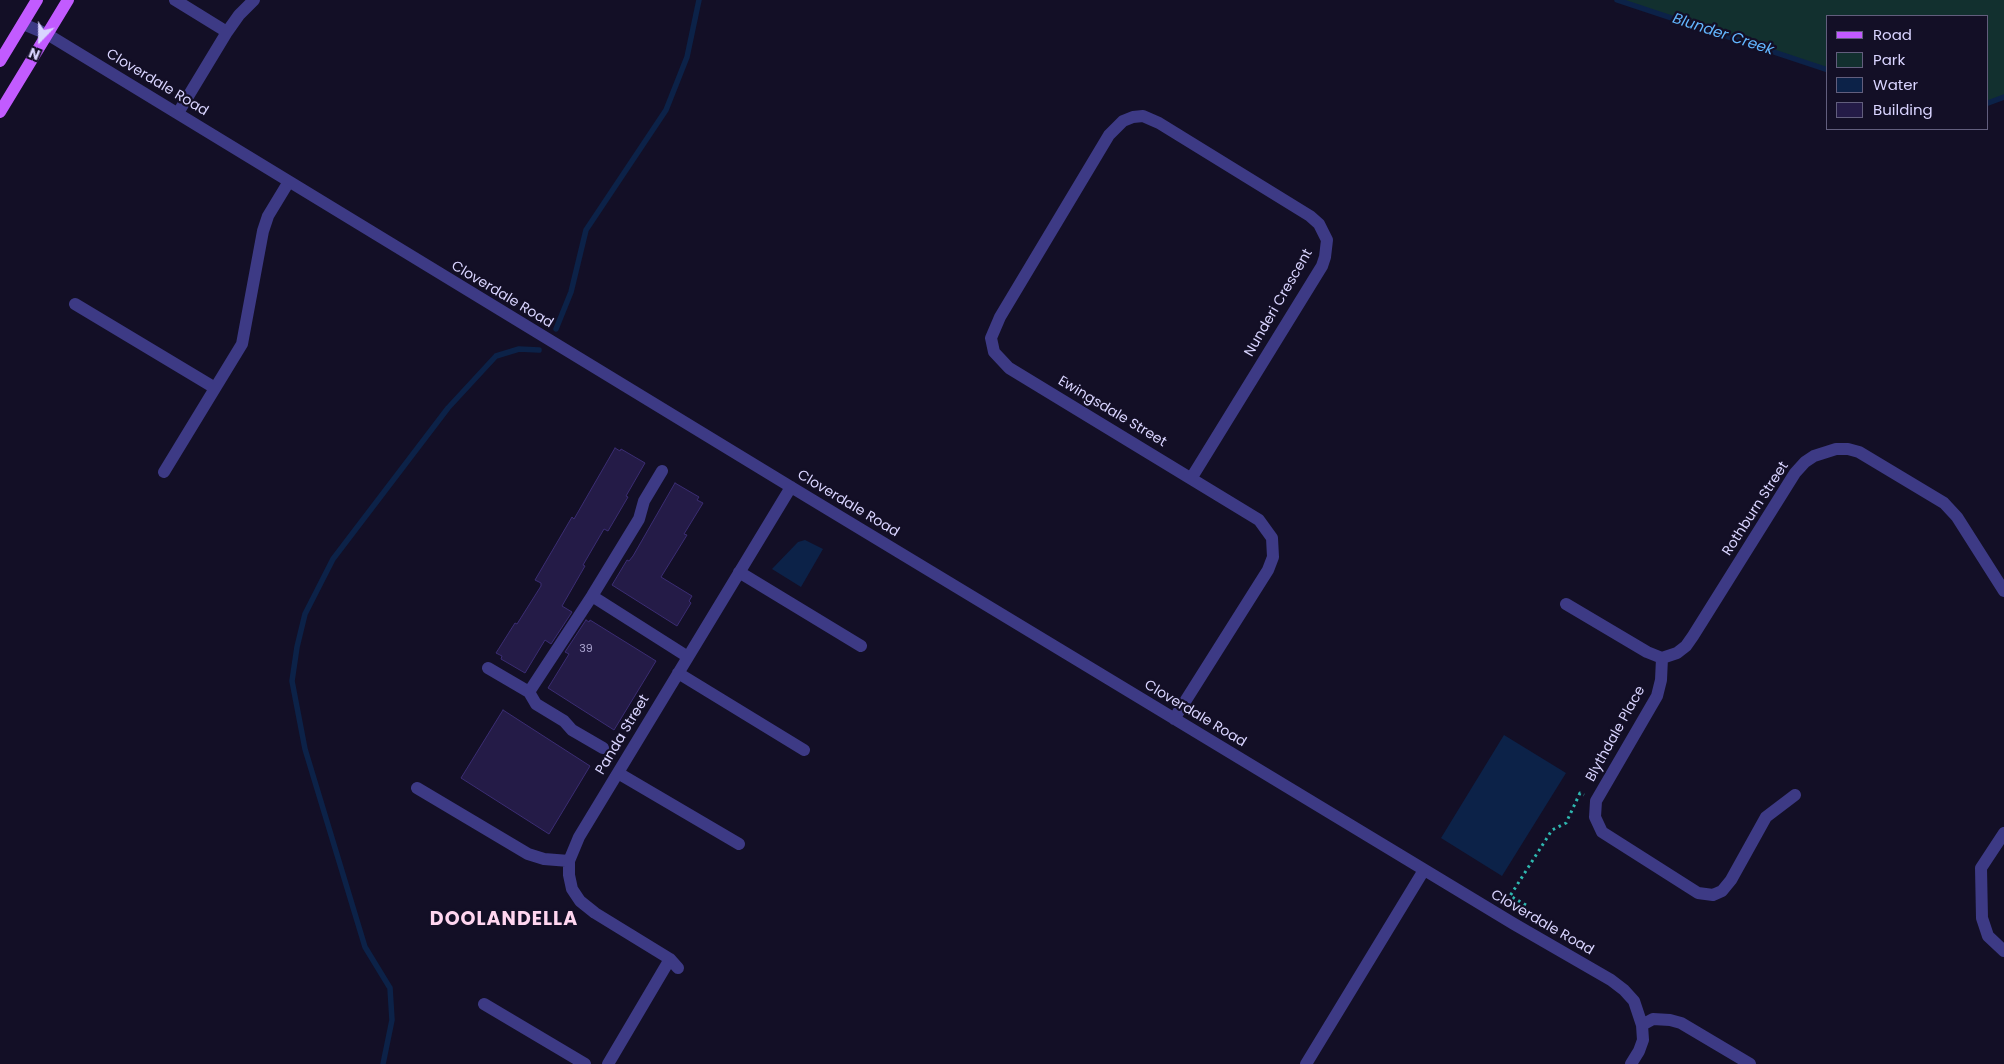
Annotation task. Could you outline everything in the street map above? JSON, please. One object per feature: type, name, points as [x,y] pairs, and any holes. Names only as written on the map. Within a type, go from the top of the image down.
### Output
[{"type":"main road","points":[[0,61],[37,0]]},
{"type":"main road","points":[[0,112],[68,0]]},
{"type":"street","points":[[175,0],[227,32]]},
{"type":"street","points":[[178,113],[227,32],[239,15],[254,0]]},
{"type":"street","name":"Cloverdale Road","points":[[23,24],[47,34],[178,113],[288,183],[1174,719],[1611,980],[1634,1001],[1642,1025]]},
{"type":"street","name":"Nunderi Crescent","points":[[1133,116],[1143,116],[1159,123],[1310,216],[1319,224],[1327,240],[1327,249],[1322,266],[1192,477]]},
{"type":"street","name":"Ewingsdale Street","points":[[1133,116],[1123,121],[1109,135],[1000,317],[991,338],[994,352],[1009,368],[1192,477],[1259,520],[1272,538],[1273,558],[1268,570],[1174,719]]},
{"type":"street","points":[[164,472],[242,344],[263,231],[268,216],[288,183]]},
{"type":"street","points":[[75,304],[215,388]]},
{"type":"street","name":"Rothburn Street","points":[[1662,658],[1677,653],[1694,636],[1795,473],[1804,462],[1836,448],[1859,452],[1944,503],[1957,517],[2004,591]]},
{"type":"street","points":[[529,692],[592,596],[639,519],[644,502],[662,471]]},
{"type":"street","name":"Panda Street","points":[[608,1064],[674,964],[595,914],[580,901],[572,889],[569,861],[579,837],[791,487]]},
{"type":"street","points":[[739,572],[861,646]]},
{"type":"street","points":[[592,596],[688,656]]},
{"type":"street","points":[[1566,604],[1647,652],[1662,658]]},
{"type":"street","name":"Blythdale Place","points":[[1662,658],[1661,680],[1657,696],[1596,801],[1595,817],[1598,825],[1607,837],[1698,893],[1713,895],[1722,891],[1731,880],[1766,817],[1795,794]]},
{"type":"street","points":[[488,668],[529,692],[536,704],[564,721],[572,730],[603,748]]},
{"type":"street","points":[[678,673],[804,750]]},
{"type":"street","points":[[618,773],[739,844]]},
{"type":"street","points":[[417,788],[528,854],[544,859],[569,861]]},
{"type":"street","points":[[2004,833],[1981,868],[1982,918],[1988,936],[2004,951]]},
{"type":"street","points":[[1306,1064],[1424,870]]},
{"type":"street","points":[[484,1004],[585,1064]]},
{"type":"street","points":[[1631,1064],[1639,1051],[1642,1040],[1642,1025],[1653,1019],[1681,1023],[1750,1064]]},
{"type":"path","points":[[1526,905],[1510,896],[1552,830],[1566,823],[1580,793],[1596,801]]},
{"type":"green space","points":[[1617,0],[2004,0],[2004,97],[1989,103],[1989,15],[1826,15],[1826,69]]},
{"type":"water","points":[[805,540],[823,549],[801,587],[772,569],[798,542]]},
{"type":"water","points":[[1504,735],[1566,773],[1502,876],[1441,838]]},
{"type":"building","points":[[615,448],[620,451],[621,449],[645,463],[608,531],[604,529],[583,565],[585,566],[562,606],[572,612],[551,644],[545,640],[525,673],[501,659],[502,656],[496,653],[541,586],[541,583],[535,580],[572,517],[574,519]]},
{"type":"building","points":[[675,483],[699,497],[697,500],[703,503],[684,534],[687,535],[661,577],[692,596],[689,601],[691,603],[677,626],[612,585],[627,560],[629,561],[633,556]]},
{"type":"building","points":[[586,620],[589,622],[590,620],[656,661],[614,730],[548,688],[569,654],[565,652]]},
{"type":"building","points":[[503,710],[590,766],[549,834],[461,778]]},
{"type":"waterway","points":[[556,329],[571,292],[586,230],[666,110],[687,57],[699,0]]},
{"type":"waterway","name":"Blunder Creek","points":[[1617,0],[1826,69]]},
{"type":"waterway","name":"Blunder Creek","points":[[1989,103],[2004,97]]},
{"type":"waterway","points":[[383,1064],[392,1020],[390,988],[365,947],[305,749],[292,681],[297,647],[305,614],[333,559],[448,408],[496,356],[519,349],[539,350]]},
{"type":"district","name":"DOOLANDELLA","points":[[504,920]]}]
